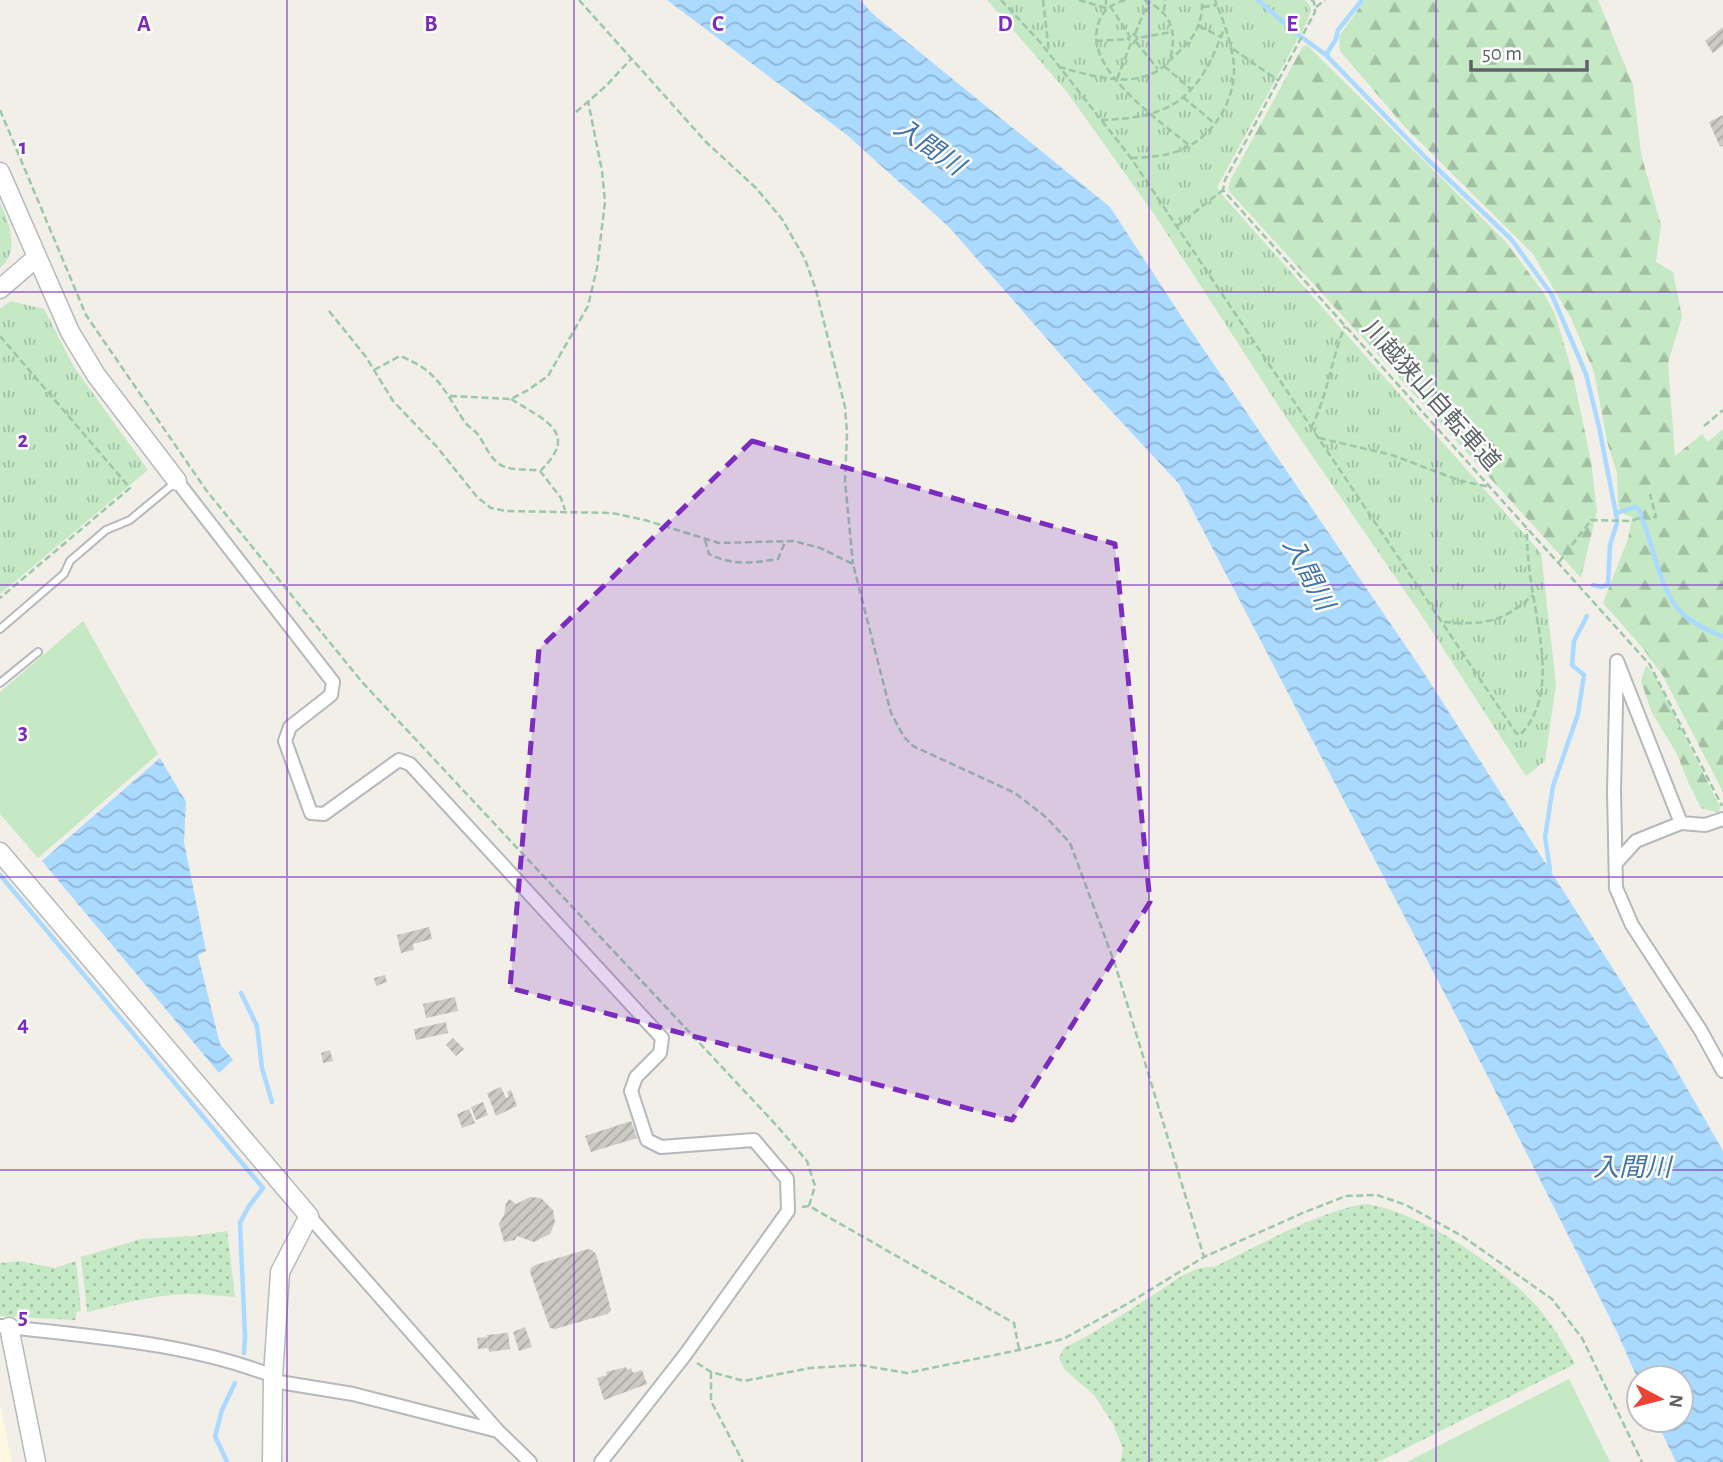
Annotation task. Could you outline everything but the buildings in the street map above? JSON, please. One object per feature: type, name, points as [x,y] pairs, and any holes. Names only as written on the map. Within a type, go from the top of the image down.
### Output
[{"type":"street","points":[[0,172],[70,332],[96,374],[333,682],[331,695],[290,727],[285,741],[311,813],[324,814],[398,760],[410,764],[662,1038],[660,1053],[636,1077],[631,1091],[647,1140],[661,1147],[754,1140],[787,1179],[788,1211],[685,1355],[601,1462]]},
{"type":"street","points":[[0,289],[36,258]]},
{"type":"street","points":[[1681,823],[1617,661],[1614,791],[1616,888],[1632,925],[1701,1031],[1723,1071]]},
{"type":"street","points":[[1616,863],[1636,841],[1681,823],[1705,825],[1723,819]]},
{"type":"street","points":[[0,852],[309,1216],[498,1431],[530,1462]]},
{"type":"street","points":[[272,1462],[279,1272],[309,1216]]},
{"type":"street","points":[[36,1462],[4,1326],[120,1339],[215,1357],[273,1378],[353,1394],[498,1431]]},
{"type":"lane","points":[[0,629],[64,574],[70,561],[106,530],[130,520],[177,481]]},
{"type":"lane","points":[[0,683],[37,652]]},
{"type":"path","points":[[579,0],[706,142],[756,188],[782,219],[805,259],[816,290],[845,407],[845,481],[853,564],[891,713],[904,737],[913,746],[1016,793],[1047,818],[1070,843],[1115,964],[1204,1257]]},
{"type":"path","points":[[1001,0],[1049,54],[1131,158],[1520,736],[1532,718],[1543,681],[1539,630],[1527,554],[1527,529]]},
{"type":"path","points":[[1043,0],[1049,54]]},
{"type":"path","points":[[1079,0],[1108,7]]},
{"type":"path","points":[[1106,0],[1128,37],[1159,70]]},
{"type":"path","points":[[1125,0],[1108,7],[1099,21],[1096,41],[1100,58],[1107,70],[1189,146]]},
{"type":"path","points":[[1059,67],[1093,77],[1117,79],[1132,79],[1159,70],[1192,38],[1198,26],[1202,0]]},
{"type":"path","points":[[1131,158],[1171,153],[1189,146],[1215,124],[1224,110],[1234,76],[1231,49],[1215,0]]},
{"type":"path","points":[[1311,0],[1316,7]]},
{"type":"path","points":[[1177,226],[1223,190],[1225,180],[1316,7],[1325,0]]},
{"type":"path","points":[[1096,41],[1135,34],[1146,1],[1164,11]]},
{"type":"path","points":[[1166,1],[1164,11],[1172,32],[1173,50],[1170,59]]},
{"type":"path","points":[[1202,7],[1217,5]]},
{"type":"path","points":[[1198,26],[1222,37]]},
{"type":"path","points":[[1101,120],[1131,119],[1153,114],[1184,97],[1207,70],[1224,29]]},
{"type":"path","points":[[1117,79],[1133,43],[1138,38],[1172,32]]},
{"type":"path","points":[[1135,34],[1138,38]]},
{"type":"path","points":[[1231,49],[1244,55],[1279,81]]},
{"type":"path","points":[[576,112],[631,59]]},
{"type":"path","points":[[1164,66],[1192,90]]},
{"type":"path","points":[[1184,97],[1215,124]]},
{"type":"path","points":[[511,399],[548,376],[588,306],[597,268],[605,202],[602,171],[588,101]]},
{"type":"path","points":[[0,110],[86,315],[206,490],[362,682],[807,1161],[815,1186],[809,1206]]},
{"type":"path","name":"川越狭山自転車道","points":[[1223,190],[1650,665],[1723,808]]},
{"type":"path","points":[[329,311],[374,370],[393,401],[491,509],[608,513],[633,517],[719,543],[794,541],[820,548],[853,564]]},
{"type":"path","points":[[1311,428],[1321,409],[1345,326]]},
{"type":"path","points":[[0,336],[130,488],[0,598]]},
{"type":"path","points":[[374,370],[400,356],[416,362],[439,381],[464,422],[478,433],[491,456],[499,464],[510,468],[540,471],[561,498],[565,511]]},
{"type":"path","points":[[450,397],[511,399],[544,418],[555,430],[559,445],[552,459],[540,471]]},
{"type":"path","points":[[1704,426],[1723,410]]},
{"type":"path","points":[[1319,438],[1392,455],[1461,481],[1489,486]]},
{"type":"path","points":[[1559,562],[1591,520],[1631,521],[1639,517],[1656,517],[1650,494]]},
{"type":"path","points":[[705,538],[709,554],[746,565],[778,559],[785,542]]},
{"type":"path","points":[[1443,622],[1465,624],[1498,620],[1520,607],[1533,595]]},
{"type":"path","points":[[685,1355],[711,1372],[744,1381],[810,1368],[860,1365],[907,1373],[1019,1350],[1063,1339],[1204,1257],[1346,1196],[1377,1195],[1406,1205],[1462,1236],[1552,1298],[1582,1338],[1642,1462]]},
{"type":"path","points":[[788,1211],[809,1206],[1014,1323],[1019,1350]]},
{"type":"path","points":[[711,1372],[711,1401],[743,1462]]},
{"type":"highlighted area","points":[[752,441],[1115,544],[1150,902],[1012,1120],[510,988],[539,649]]},
{"type":"shaded area","points":[[0,1405],[9,1448],[12,1462],[0,1462]]},
{"type":"green space","points":[[987,0],[1305,0],[1310,5],[1307,22],[1217,187],[1541,553],[1556,685],[1545,761],[1526,776],[1424,619],[1287,419],[1156,217],[1067,92]]},
{"type":"green space","points":[[1365,0],[1598,0],[1633,85],[1641,154],[1661,225],[1656,262],[1673,272],[1682,317],[1668,363],[1675,456],[1702,434],[1708,442],[1723,429],[1723,792],[1663,676],[1603,603],[1628,539],[1632,517],[1624,514],[1618,506],[1617,473],[1608,445],[1594,372],[1571,318],[1533,254],[1405,127],[1340,51],[1339,36]]},
{"type":"green space","points":[[1307,45],[1506,242],[1543,292],[1555,314],[1573,375],[1591,461],[1597,511],[1581,578],[1228,190],[1231,179],[1303,46]]},
{"type":"green space","points":[[0,202],[12,245],[0,268]]},
{"type":"green space","points":[[10,301],[44,309],[74,367],[148,470],[0,594],[0,309]]},
{"type":"green space","points":[[83,621],[158,754],[38,858],[0,814],[0,692]]},
{"type":"green space","points":[[1646,665],[1654,674],[1720,807],[1719,813],[1701,808],[1677,754],[1652,713],[1641,681]]},
{"type":"green space","points":[[1363,1204],[1408,1216],[1459,1244],[1506,1277],[1540,1310],[1575,1364],[1378,1462],[1120,1462],[1123,1449],[1113,1424],[1094,1395],[1065,1370],[1059,1358],[1064,1348],[1188,1273],[1214,1267],[1306,1223]]},
{"type":"green space","points":[[227,1231],[235,1297],[178,1294],[87,1312],[81,1257],[141,1239]]},
{"type":"green space","points":[[19,1261],[55,1268],[76,1261],[81,1311],[76,1312],[76,1320],[0,1316],[0,1263]]},
{"type":"green space","points":[[1569,1379],[1610,1462],[1407,1462]]},
{"type":"water","name":"入間川","points":[[667,0],[860,0],[874,15],[1110,207],[1422,670],[1665,1050],[1723,1151],[1723,1462],[1676,1462],[1663,1434],[1695,1434],[1695,1364],[1631,1364],[1486,1073],[1179,484],[1089,387],[949,227],[847,135]]},
{"type":"water","points":[[160,758],[186,802],[184,842],[206,951],[198,955],[220,1044],[233,1060],[219,1073],[42,861]]},
{"type":"waterway","points":[[1258,0],[1326,55],[1426,158],[1511,239],[1552,295],[1586,374],[1617,519]]},
{"type":"waterway","points":[[1326,55],[1338,30],[1362,0]]},
{"type":"waterway","points":[[1616,513],[1635,507],[1639,509],[1642,517]]},
{"type":"waterway","points":[[1642,518],[1663,583],[1676,606],[1693,622],[1723,637]]},
{"type":"waterway","points":[[1593,585],[1608,585],[1610,545],[1617,523]]},
{"type":"waterway","points":[[1550,870],[1545,837],[1553,786],[1578,714],[1584,675],[1572,665],[1574,641],[1587,616]]},
{"type":"waterway","points":[[0,875],[263,1188],[240,1223],[244,1353]]},
{"type":"waterway","points":[[241,993],[257,1026],[262,1068],[272,1102]]},
{"type":"waterway","points":[[227,1462],[215,1436],[222,1410],[235,1383]]}]
